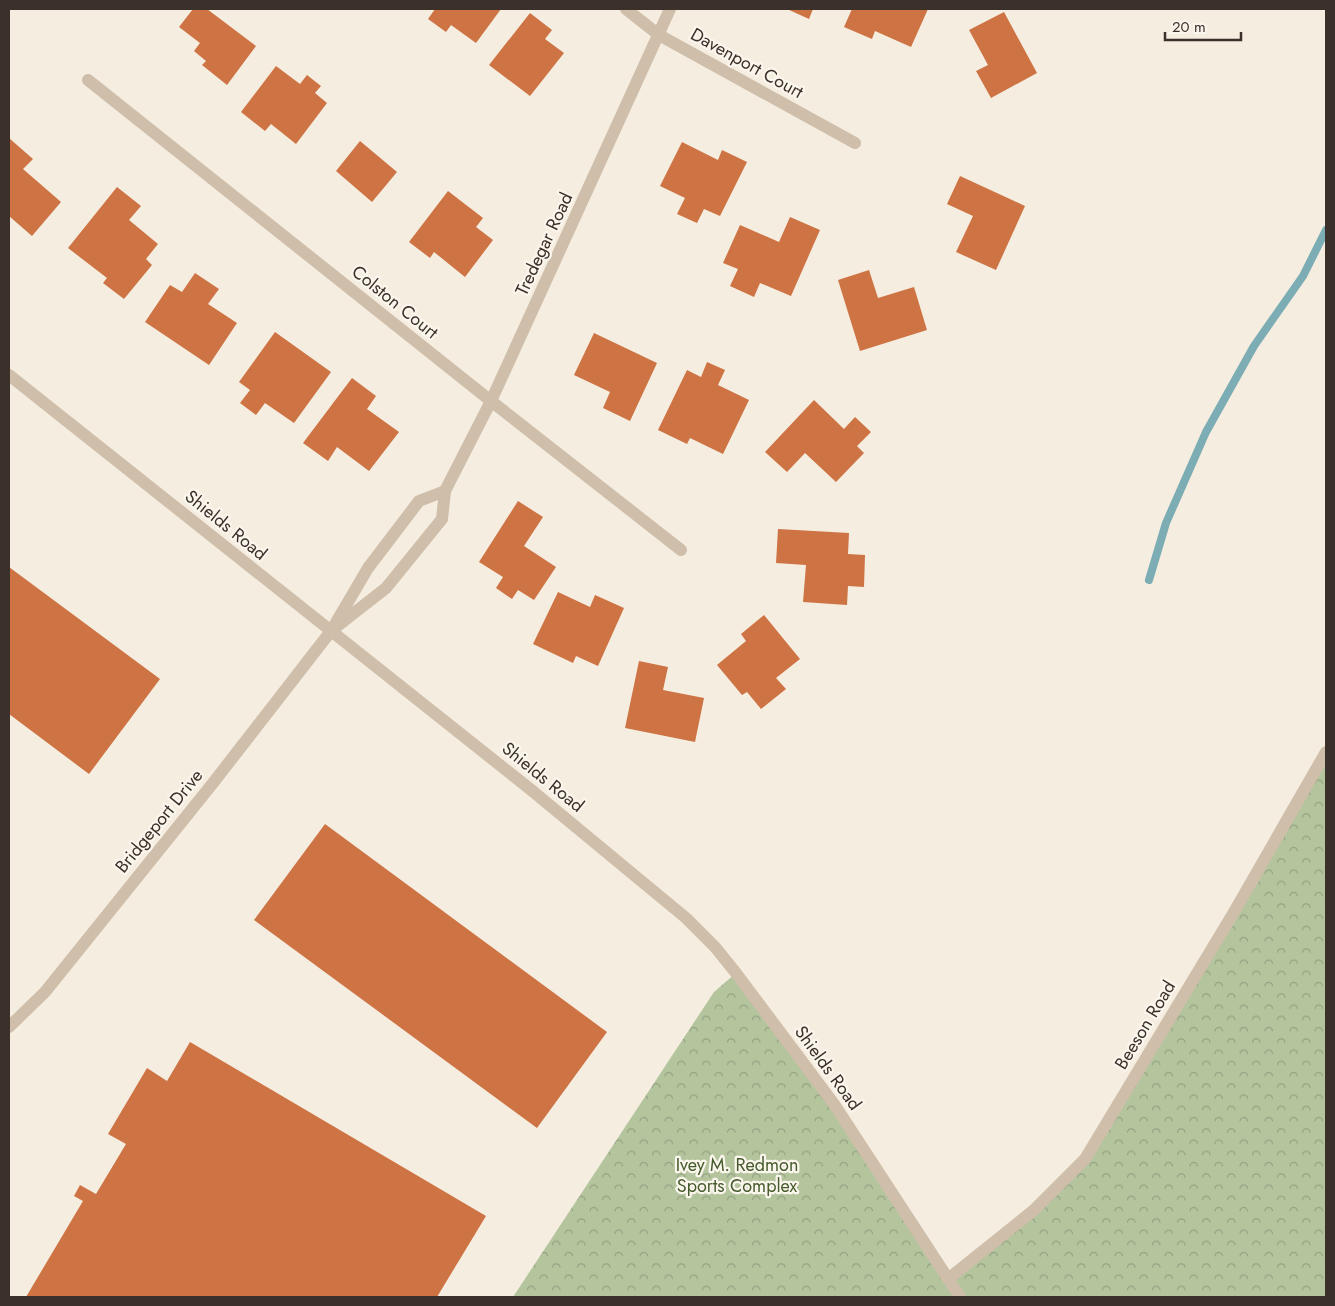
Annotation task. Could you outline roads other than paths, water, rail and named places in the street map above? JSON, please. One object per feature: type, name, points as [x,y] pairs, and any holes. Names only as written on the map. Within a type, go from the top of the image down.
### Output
[{"type":"street","name":"Davenport Court","points":[[626,9],[659,35],[854,142]]},
{"type":"street","name":"Tredegar Road","points":[[331,632],[386,588],[442,519],[446,491],[491,401],[670,9]]},
{"type":"street","name":"Colston Court","points":[[88,80],[681,550]]},
{"type":"street","name":"Shields Road","points":[[9,376],[542,798],[686,918],[715,947],[834,1104],[960,1297]]},
{"type":"street","points":[[331,632],[368,568],[419,501],[446,491]]},
{"type":"street","name":"Bridgeport Drive","points":[[9,1027],[45,992],[213,783],[331,632]]},
{"type":"street","name":"Beeson Road","points":[[948,1279],[1034,1210],[1085,1159],[1234,912],[1326,752]]},
{"type":"waterway","points":[[1149,580],[1166,523],[1206,432],[1254,346],[1303,276],[1326,230]]},
{"type":"park label","name":"Ivey M. Redmon Sports Complex","points":[[737,1175]]}]
